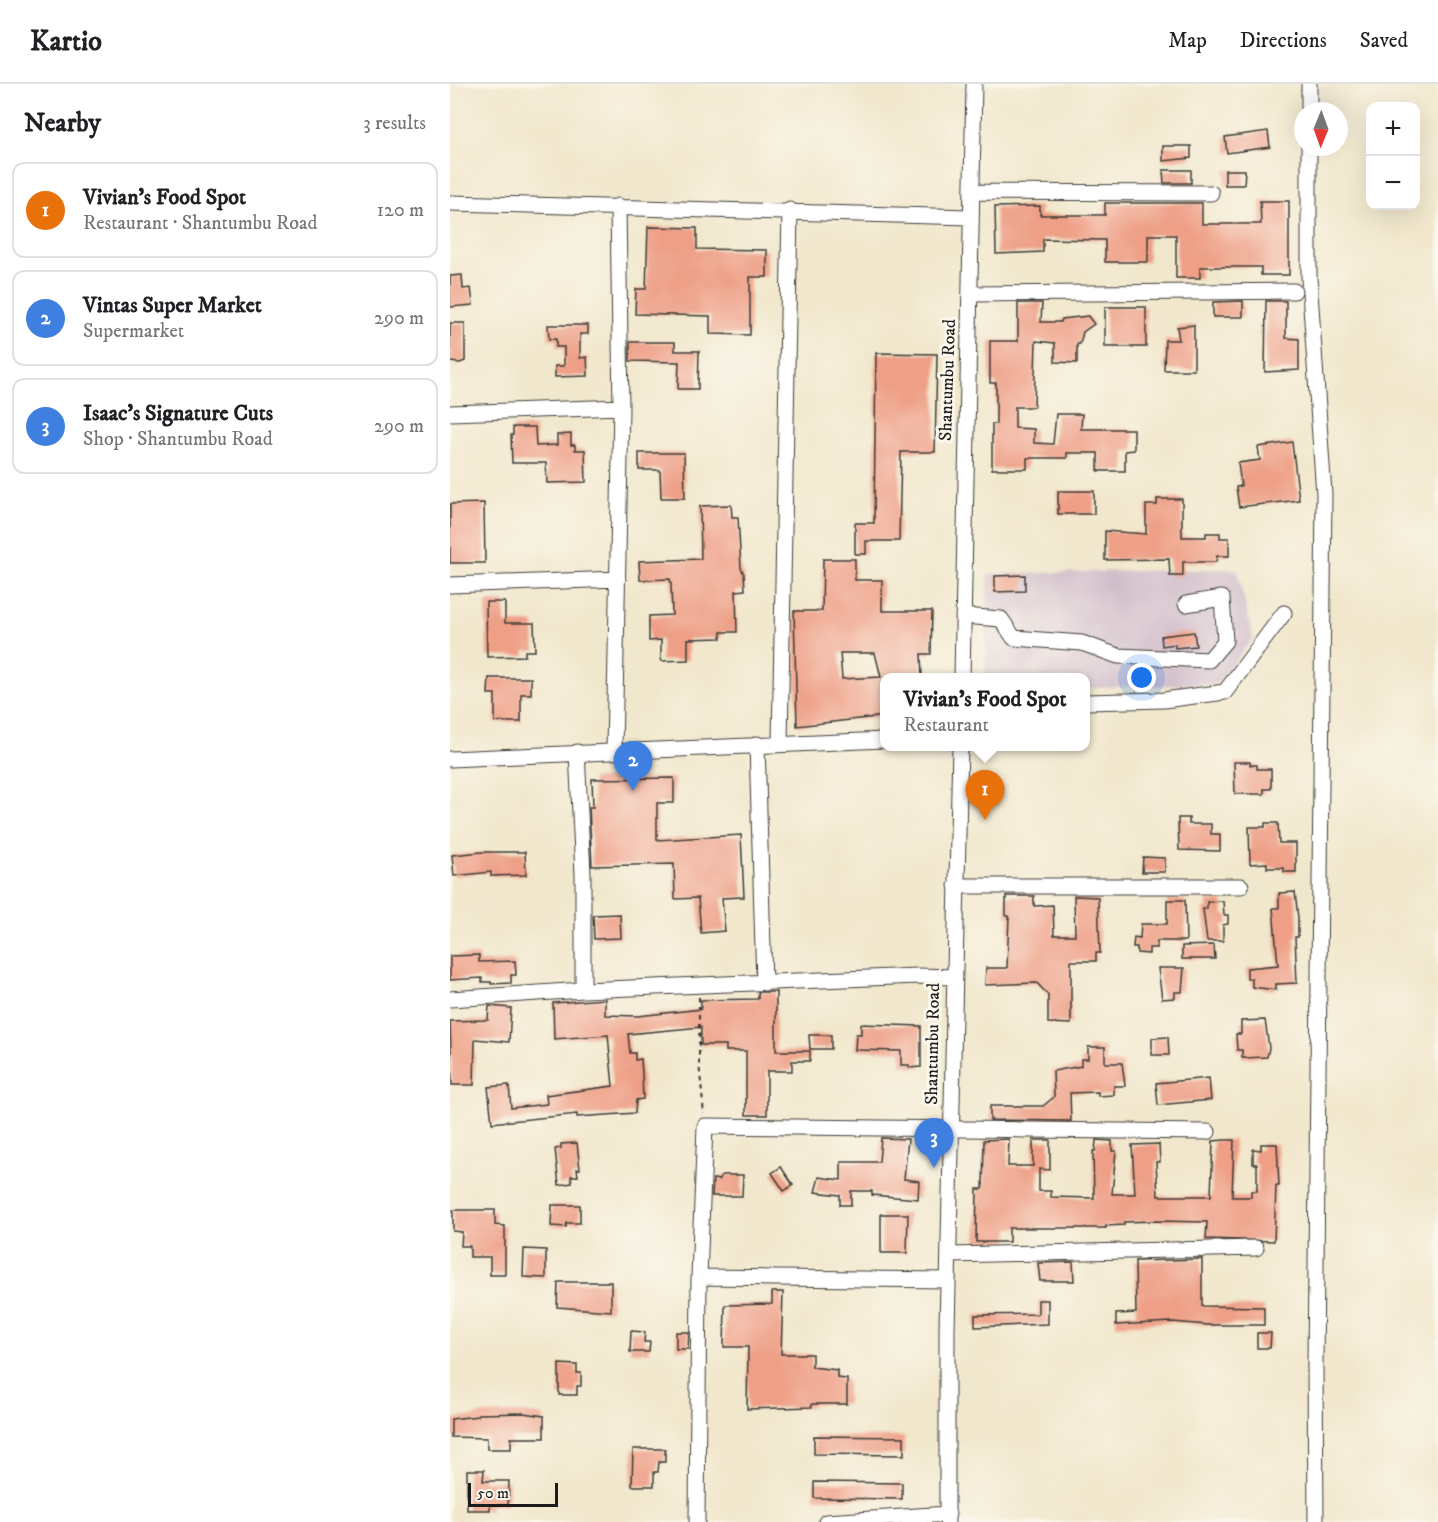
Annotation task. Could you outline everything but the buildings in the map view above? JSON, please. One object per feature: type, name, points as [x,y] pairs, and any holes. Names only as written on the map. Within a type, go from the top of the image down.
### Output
[{"type":"street","name":"Shantumbu Road","points":[[962,673],[974,84]]},
{"type":"street","points":[[1309,84],[1309,102]]},
{"type":"street","points":[[1309,156],[1309,278],[1324,494],[1315,1340],[1316,1522]]},
{"type":"street","points":[[973,192],[1211,193]]},
{"type":"street","points":[[450,203],[790,210],[971,217]]},
{"type":"street","points":[[615,751],[621,407],[618,206]]},
{"type":"street","points":[[780,744],[790,210]]},
{"type":"street","points":[[970,294],[1294,291]]},
{"type":"street","points":[[450,413],[621,407]]},
{"type":"street","points":[[450,585],[618,579]]},
{"type":"street","points":[[963,616],[1001,619],[1014,638],[1082,643],[1118,656],[1209,660],[1225,641],[1222,598],[1186,604]]},
{"type":"street","points":[[1090,702],[1164,700],[1225,692],[1284,614]]},
{"type":"street","points":[[450,759],[880,740]]},
{"type":"street","points":[[757,744],[764,983]]},
{"type":"street","name":"Shantumbu Road","points":[[947,1518],[948,1280],[960,751]]},
{"type":"street","points":[[577,752],[583,874],[583,990]]},
{"type":"street","points":[[956,886],[1241,886]]},
{"type":"street","points":[[450,999],[583,990],[917,976],[954,977]]},
{"type":"street","points":[[697,1522],[699,1277],[705,1126],[1208,1132]]},
{"type":"street","points":[[950,1255],[1256,1248]]},
{"type":"street","points":[[699,1277],[948,1280]]},
{"type":"street","points":[[826,1522],[947,1518]]},
{"type":"path","points":[[698,985],[699,1063],[705,1126]]},
{"type":"shaded area","points":[[1237,569],[1253,638],[1218,684],[1090,688],[1090,673],[985,673],[988,574]]},
{"type":"place","name":"Vintas Super Market","points":[[633,791]]},
{"type":"place","name":"Vivian’s Food Spot","points":[[985,820]]},
{"type":"place","name":"Isaac's Signature Cuts","points":[[934,1168]]}]
